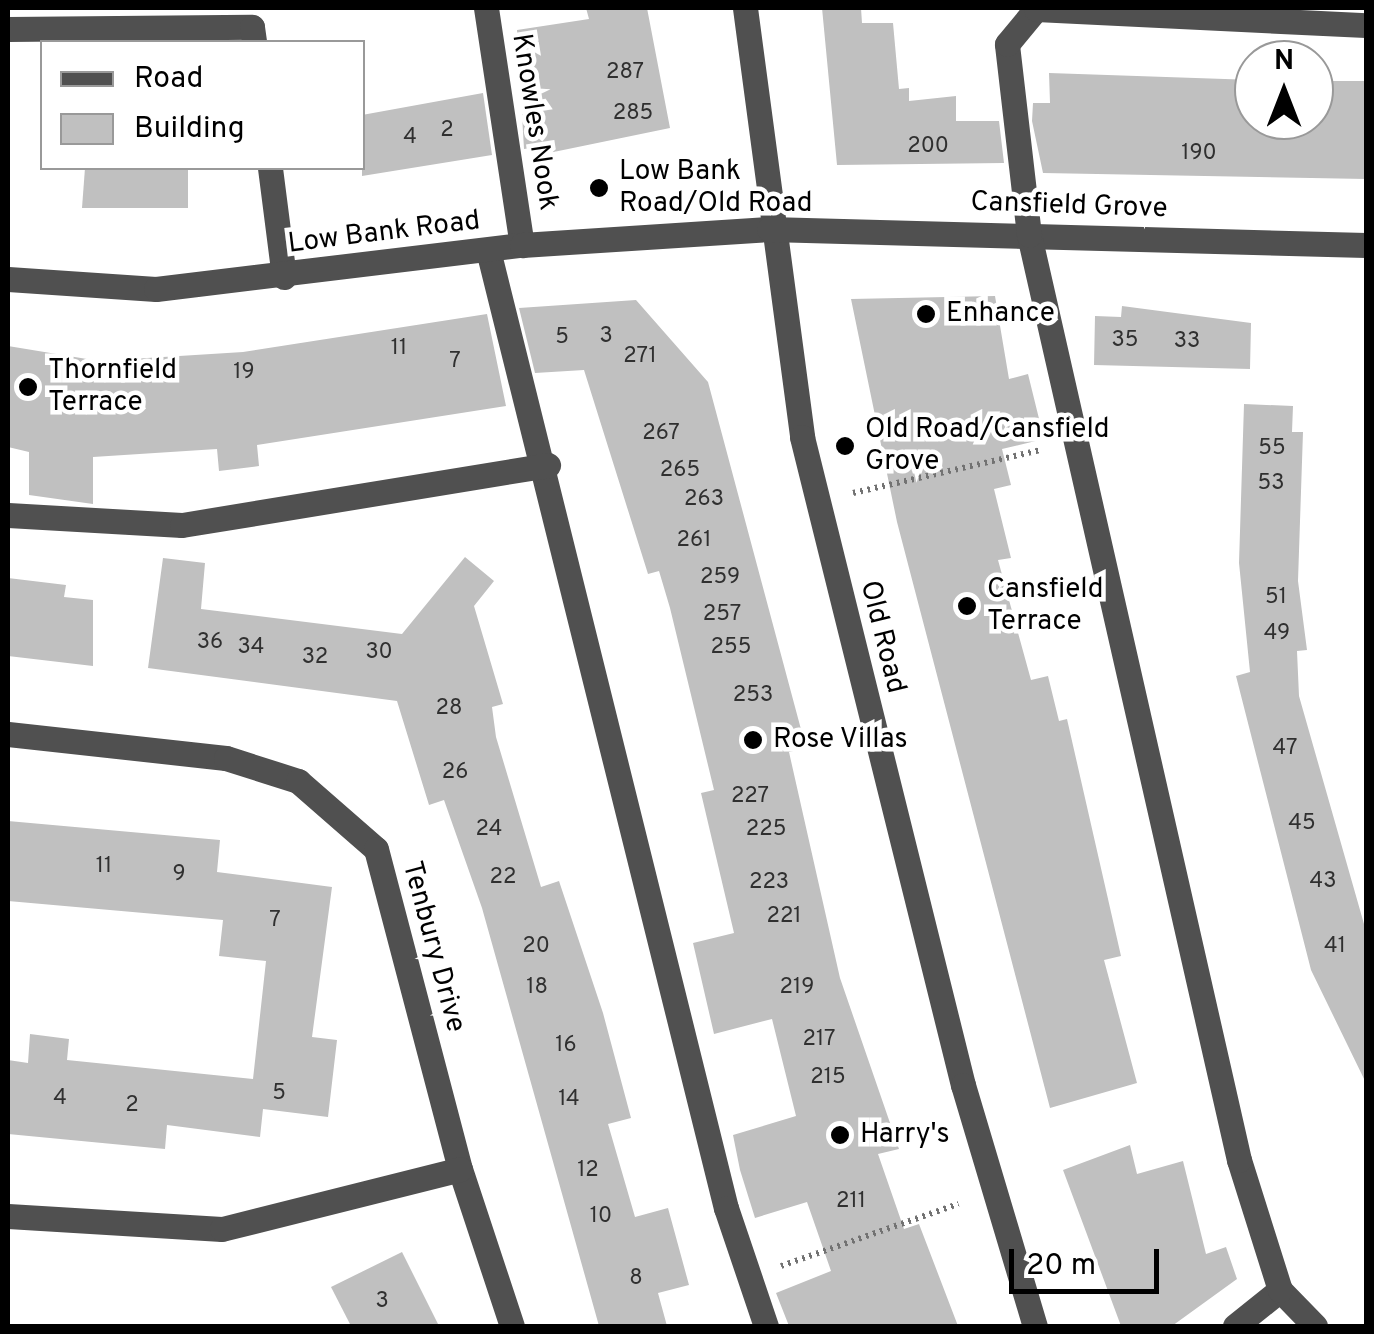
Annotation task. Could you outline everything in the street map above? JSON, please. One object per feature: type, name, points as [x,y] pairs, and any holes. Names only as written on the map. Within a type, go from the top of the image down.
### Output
[{"type":"street","name":"Knowles Nook","points":[[486,8],[522,245]]},
{"type":"street","name":"Old Road","points":[[745,8],[769,229],[818,501],[993,1192],[1034,1326]]},
{"type":"street","points":[[1315,1326],[1280,1290],[1240,1160],[1029,235],[1007,44],[1036,10],[1366,25]]},
{"type":"street","points":[[8,30],[252,27],[254,40]]},
{"type":"street","points":[[270,170],[284,276]]},
{"type":"street","name":"Low Bank Road","points":[[8,279],[156,289],[522,245],[769,229]]},
{"type":"street","name":"Cansfield Grove","points":[[769,229],[1366,245]]},
{"type":"street","points":[[488,250],[548,465],[750,1277],[766,1326]]},
{"type":"street","points":[[8,515],[182,525],[548,465]]},
{"type":"street","name":"Tenbury Drive","points":[[8,734],[226,758],[298,781],[376,849],[460,1169],[512,1326]]},
{"type":"street","points":[[8,1216],[222,1228],[460,1169]]},
{"type":"street","points":[[1234,1326],[1280,1290]]},
{"type":"path","points":[[818,501],[1076,442]]},
{"type":"path","points":[[750,1277],[993,1192]]},
{"type":"building","points":[[586,8],[647,8],[670,128],[539,155],[538,147],[524,149],[517,30],[589,19]]},
{"type":"building","points":[[822,8],[861,8],[862,23],[893,23],[899,89],[909,88],[909,101],[956,96],[956,121],[999,121],[1004,163],[837,165]]},
{"type":"building","points":[[1049,73],[1234,79],[1234,140],[1334,140],[1334,81],[1366,81],[1366,179],[1043,173],[1032,121],[1033,103],[1050,103]]},
{"type":"building","points":[[483,93],[492,155],[362,176],[365,114]]},
{"type":"building","points":[[85,170],[188,170],[188,208],[82,208]]},
{"type":"building","points":[[995,296],[1009,379],[1028,374],[1044,439],[1002,449],[1011,485],[994,489],[1011,558],[998,560],[1031,680],[1048,676],[1059,721],[1067,719],[1121,956],[1104,960],[1137,1083],[1050,1108],[897,522],[851,299]]},
{"type":"building","points":[[636,300],[708,382],[806,748],[789,752],[840,978],[899,1149],[878,1154],[904,1229],[919,1224],[958,1326],[789,1326],[776,1293],[831,1271],[807,1202],[755,1218],[740,1170],[733,1135],[796,1116],[772,1019],[714,1034],[693,943],[734,933],[701,793],[714,790],[670,608],[659,571],[648,574],[584,370],[535,373],[519,308]]},
{"type":"building","points":[[1122,306],[1251,323],[1250,369],[1094,365],[1095,316],[1121,317]]},
{"type":"building","points":[[487,314],[506,406],[257,445],[259,466],[219,471],[217,449],[93,457],[93,504],[29,495],[29,452],[8,447],[8,346],[99,361],[243,352]]},
{"type":"building","points":[[1244,404],[1293,406],[1292,432],[1303,432],[1298,581],[1307,650],[1297,651],[1299,696],[1366,931],[1366,1083],[1311,970],[1236,676],[1250,672],[1239,563]]},
{"type":"building","points":[[465,557],[494,581],[474,606],[503,704],[492,707],[496,737],[541,887],[559,881],[603,1013],[631,1118],[608,1124],[635,1217],[668,1208],[689,1285],[658,1293],[667,1326],[599,1326],[482,908],[444,800],[429,805],[397,701],[148,668],[163,558],[205,563],[201,609],[402,634]]},
{"type":"building","points":[[8,578],[66,585],[64,597],[93,600],[93,666],[8,656]]},
{"type":"building","points":[[8,821],[220,840],[217,872],[332,887],[312,1037],[337,1040],[328,1117],[263,1109],[260,1137],[167,1125],[165,1149],[8,1134],[8,1060],[28,1063],[30,1034],[69,1039],[67,1060],[253,1079],[266,961],[219,956],[223,920],[8,901]]},
{"type":"building","points":[[1130,1145],[1137,1174],[1183,1161],[1206,1254],[1226,1247],[1237,1279],[1172,1326],[1121,1326],[1063,1170]]},
{"type":"building","points":[[402,1252],[439,1326],[351,1326],[331,1287]]},
{"type":"place","name":"Low Bank Road/Old Road","points":[[599,188]]},
{"type":"place","name":"Enhance","points":[[926,314]]},
{"type":"place","name":"Thornfield Terrace","points":[[28,387]]},
{"type":"place","name":"Old Road/Cansfield Grove","points":[[845,446]]},
{"type":"place","name":"Cansfield Terrace","points":[[967,606]]},
{"type":"place","name":"Rose Villas","points":[[753,740]]},
{"type":"place","name":"Harry's","points":[[840,1135]]}]
